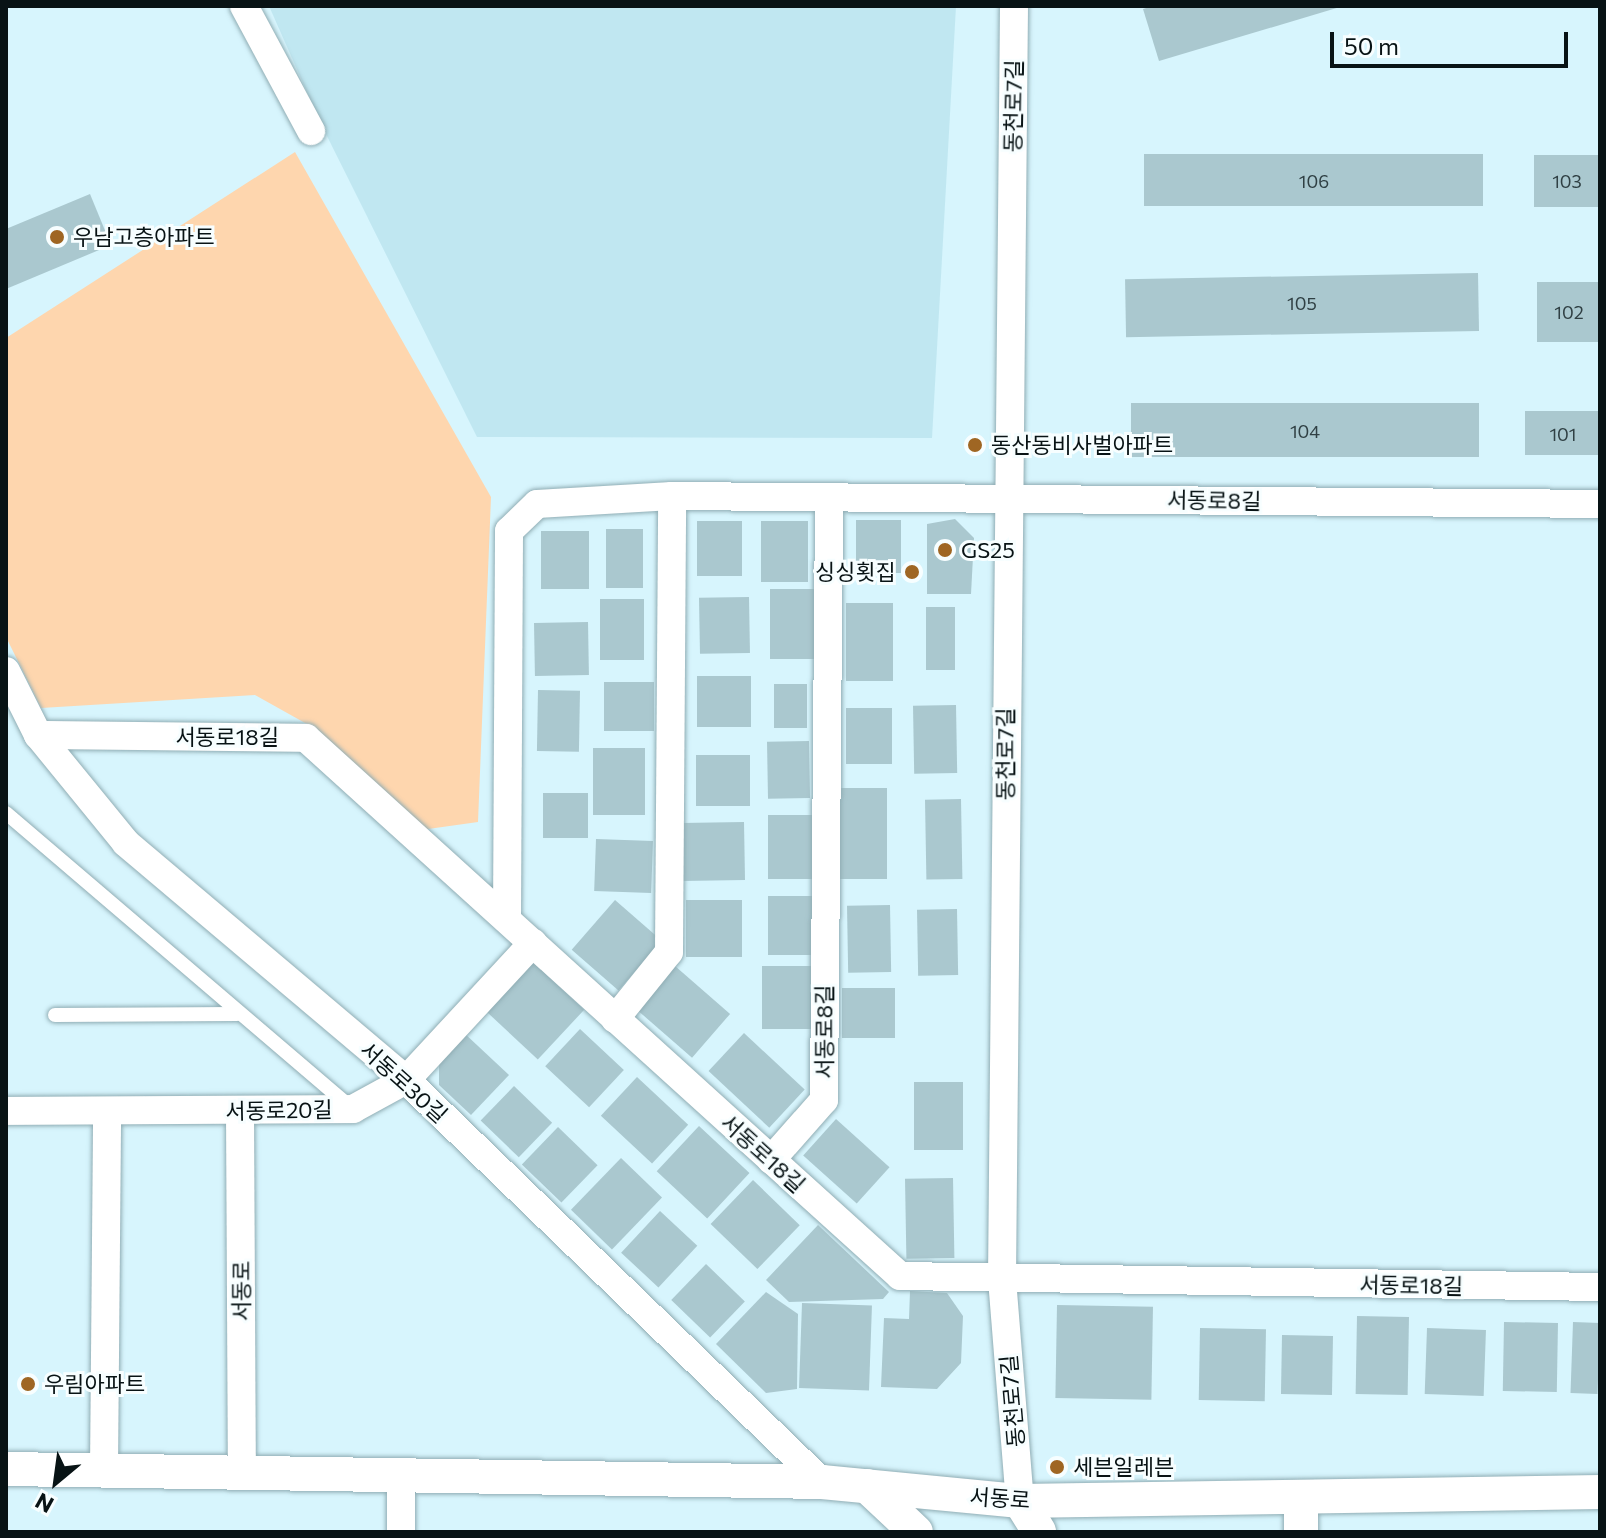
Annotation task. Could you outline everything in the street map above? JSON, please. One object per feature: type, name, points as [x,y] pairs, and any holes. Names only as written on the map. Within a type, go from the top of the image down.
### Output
[{"type":"street","points":[[244,6],[311,131]]},
{"type":"street","name":"동천로7길","points":[[1014,6],[1006,498],[1002,1279],[1020,1501]]},
{"type":"street","points":[[615,1019],[669,952],[672,496]]},
{"type":"street","name":"서동로8길","points":[[507,917],[509,531],[537,504],[672,496],[1600,504]]},
{"type":"street","name":"서동로8길","points":[[771,1160],[824,1100],[829,499]]},
{"type":"street","name":"서동로30길","points":[[6,671],[38,735],[126,843],[406,1080],[822,1482]]},
{"type":"street","name":"서동로18길","points":[[38,735],[306,738],[900,1276],[1600,1287]]},
{"type":"street","name":"서동로20길","points":[[6,1111],[353,1109],[406,1080],[533,943]]},
{"type":"street","name":"서동로","points":[[240,1111],[242,1470]]},
{"type":"street","points":[[104,1470],[107,1112]]},
{"type":"street","name":"서동로","points":[[6,1469],[242,1470],[822,1482],[1020,1501],[1600,1492]]},
{"type":"street","points":[[401,1474],[401,1532]]},
{"type":"street","points":[[867,1486],[916,1532]]},
{"type":"street","points":[[1301,1497],[1301,1532]]},
{"type":"street","points":[[1020,1501],[1039,1532]]},
{"type":"lane","points":[[6,813],[237,1014],[353,1109]]},
{"type":"lane","points":[[55,1015],[237,1014]]},
{"type":"shaded area","points":[[269,6],[956,6],[932,438],[477,437],[322,126]]},
{"type":"shaded area","points":[[295,152],[491,497],[478,822],[421,830],[314,728],[255,695],[41,708],[6,637],[6,338]]},
{"type":"building","points":[[1152,6],[1340,7],[1159,61],[1143,9]]},
{"type":"building","points":[[1144,154],[1483,154],[1483,206],[1144,206]]},
{"type":"building","points":[[1534,155],[1600,155],[1600,207],[1534,207]]},
{"type":"building","name":"우남고층아파트","points":[[90,194],[111,245],[6,289],[6,229]]},
{"type":"building","points":[[1478,273],[1479,331],[1126,337],[1125,279]]},
{"type":"building","points":[[1537,282],[1600,282],[1600,342],[1537,342]]},
{"type":"building","points":[[1131,403],[1479,403],[1479,457],[1131,457]]},
{"type":"building","points":[[1525,411],[1600,411],[1600,455],[1525,455]]},
{"type":"building","points":[[955,519],[974,538],[971,594],[927,594],[927,524]]},
{"type":"building","points":[[856,520],[901,520],[901,573],[856,573]]},
{"type":"building","points":[[697,521],[742,521],[742,576],[697,576]]},
{"type":"building","points":[[761,521],[808,521],[808,582],[761,582]]},
{"type":"building","points":[[606,529],[643,529],[643,588],[606,588]]},
{"type":"building","points":[[541,531],[589,531],[589,589],[541,589]]},
{"type":"building","points":[[770,589],[818,589],[818,659],[770,659]]},
{"type":"building","points":[[749,597],[750,653],[700,654],[699,598]]},
{"type":"building","points":[[600,599],[644,599],[644,660],[600,660]]},
{"type":"building","points":[[846,603],[893,603],[893,681],[846,681]]},
{"type":"building","points":[[926,607],[955,607],[955,670],[926,670]]},
{"type":"building","points":[[588,622],[589,675],[535,676],[534,623]]},
{"type":"building","points":[[697,676],[751,676],[751,727],[697,727]]},
{"type":"building","points":[[604,682],[654,682],[654,731],[604,731]]},
{"type":"building","points":[[774,684],[807,684],[807,728],[774,728]]},
{"type":"building","points":[[538,690],[580,691],[579,752],[537,751]]},
{"type":"building","points":[[956,705],[957,773],[914,774],[913,706]]},
{"type":"building","points":[[846,708],[892,708],[892,764],[846,764]]},
{"type":"building","points":[[809,741],[810,798],[768,799],[767,742]]},
{"type":"building","points":[[593,748],[645,748],[645,815],[593,815]]},
{"type":"building","points":[[696,755],[750,755],[750,806],[696,806]]},
{"type":"building","points":[[840,788],[887,788],[887,879],[840,879]]},
{"type":"building","points":[[543,793],[588,793],[588,838],[543,838]]},
{"type":"building","points":[[961,799],[962,879],[926,880],[925,800]]},
{"type":"building","points":[[768,815],[813,815],[813,879],[768,879]]},
{"type":"building","points":[[744,822],[745,880],[682,881],[681,823]]},
{"type":"building","points":[[596,839],[653,841],[651,893],[594,891]]},
{"type":"building","points":[[768,896],[812,896],[812,955],[768,955]]},
{"type":"building","points":[[615,900],[662,941],[618,990],[572,950]]},
{"type":"building","points":[[686,900],[742,900],[742,957],[686,957]]},
{"type":"building","points":[[890,905],[891,972],[848,973],[847,906]]},
{"type":"building","points":[[957,909],[958,975],[918,976],[917,910]]},
{"type":"building","points":[[533,962],[584,1010],[538,1059],[487,1012]]},
{"type":"building","points":[[675,966],[730,1014],[692,1058],[637,1010]]},
{"type":"building","points":[[762,966],[813,966],[813,1029],[762,1029]]},
{"type":"building","points":[[842,988],[895,988],[895,1038],[842,1038]]},
{"type":"building","points":[[580,1029],[624,1070],[589,1107],[545,1066]]},
{"type":"building","points":[[463,1032],[509,1075],[471,1115],[439,1085],[439,1058]]},
{"type":"building","points":[[744,1033],[805,1090],[769,1128],[709,1071]]},
{"type":"building","points":[[637,1077],[688,1125],[652,1164],[601,1116]]},
{"type":"building","points":[[914,1082],[963,1082],[963,1150],[914,1150]]},
{"type":"building","points":[[514,1086],[552,1123],[519,1157],[481,1121]]},
{"type":"building","points":[[836,1119],[890,1167],[857,1204],[803,1155]]},
{"type":"building","points":[[699,1126],[749,1173],[707,1218],[657,1171]]},
{"type":"building","points":[[558,1127],[598,1165],[561,1203],[522,1164]]},
{"type":"building","points":[[621,1158],[662,1198],[612,1249],[571,1210]]},
{"type":"building","points":[[953,1178],[954,1258],[906,1259],[905,1179]]},
{"type":"building","points":[[753,1180],[800,1225],[757,1269],[711,1224]]},
{"type":"building","points":[[660,1211],[697,1246],[658,1287],[621,1253]]},
{"type":"building","points":[[818,1225],[889,1292],[883,1299],[789,1302],[766,1280]]},
{"type":"building","points":[[706,1264],[745,1302],[710,1337],[671,1300]]},
{"type":"building","points":[[910,1291],[947,1293],[963,1316],[961,1363],[937,1389],[881,1387],[884,1318],[909,1319]]},
{"type":"building","points":[[766,1292],[798,1314],[797,1389],[766,1393],[716,1344]]},
{"type":"building","points":[[802,1303],[872,1305],[869,1390],[799,1388]]},
{"type":"building","points":[[1057,1305],[1153,1307],[1151,1400],[1055,1398]]},
{"type":"building","points":[[1357,1316],[1409,1317],[1408,1395],[1356,1394]]},
{"type":"building","points":[[1504,1322],[1558,1323],[1557,1392],[1503,1391]]},
{"type":"building","points":[[1573,1322],[1600,1323],[1598,1394],[1571,1393]]},
{"type":"building","points":[[1200,1328],[1266,1329],[1265,1401],[1199,1400]]},
{"type":"building","points":[[1427,1328],[1486,1330],[1484,1396],[1425,1394]]},
{"type":"building","points":[[1282,1335],[1333,1336],[1332,1395],[1281,1394]]},
{"type":"place","name":"우남고층아파트","points":[[57,237]]},
{"type":"place","name":"동산동비사벌아파트","points":[[975,445]]},
{"type":"place","name":"GS25","points":[[945,550]]},
{"type":"place","name":"싱싱횟집","points":[[912,572]]},
{"type":"place","name":"우림아파트","points":[[28,1384]]},
{"type":"place","name":"세븐일레븐","points":[[1057,1467]]}]
